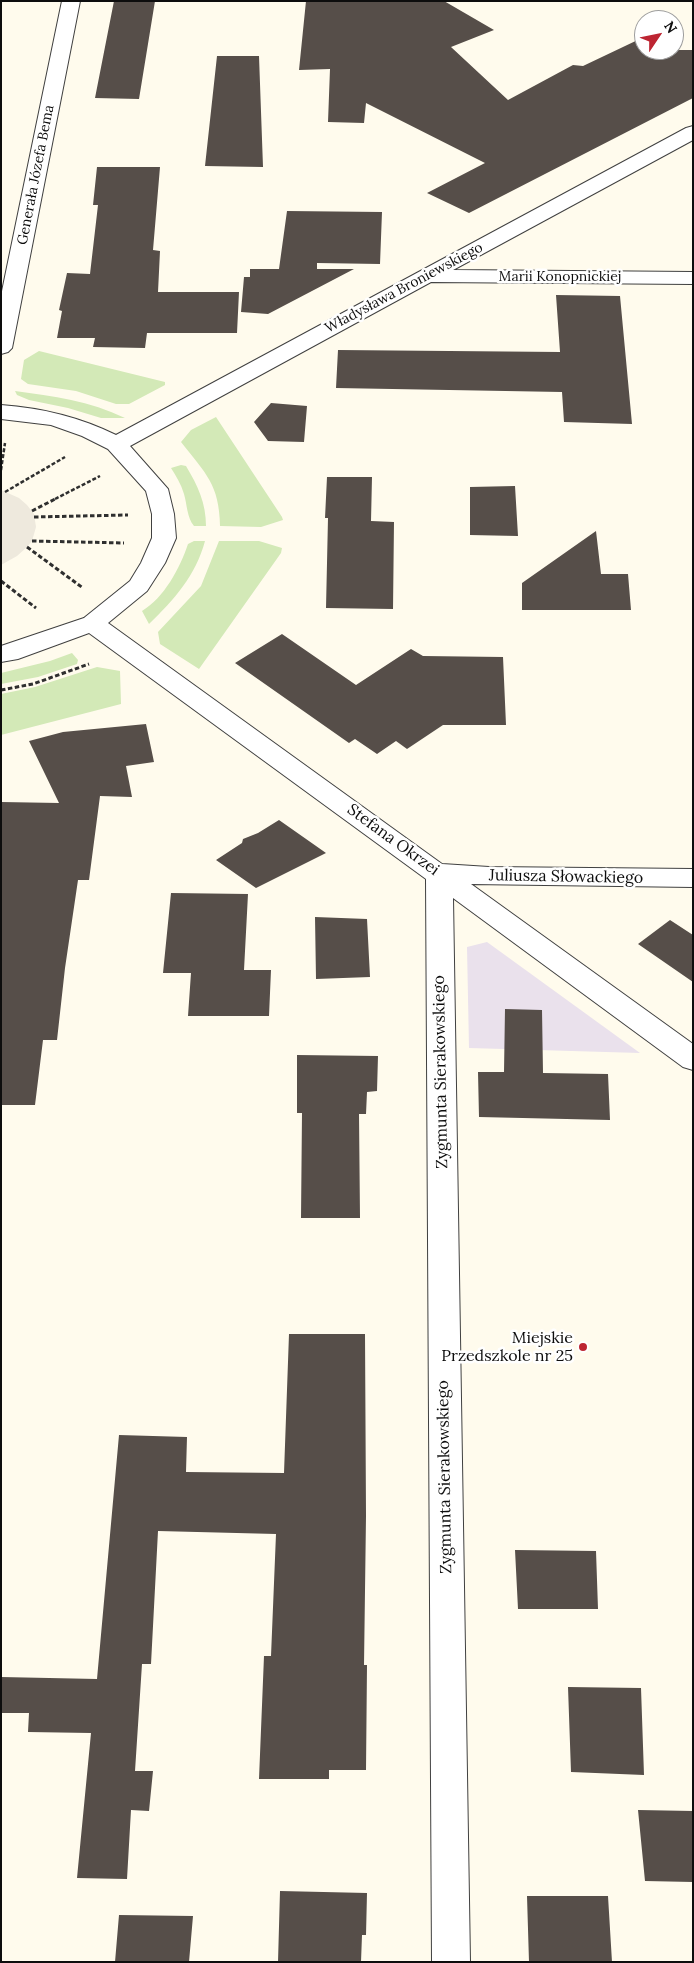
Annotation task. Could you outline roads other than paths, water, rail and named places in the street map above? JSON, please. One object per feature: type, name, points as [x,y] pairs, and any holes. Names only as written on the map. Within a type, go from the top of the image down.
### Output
[{"type":"street","name":"Generała Józefa Bema","points":[[1,348],[71,1]]},
{"type":"street","name":"Władysława Broniewskiego","points":[[116,444],[693,132]]},
{"type":"street","name":"Marii Konopnickiej","points":[[427,276],[693,278]]},
{"type":"street","points":[[1,412],[20,412],[55,419],[90,431],[116,444],[157,489],[163,514],[164,538],[153,563],[139,586],[92,623],[9,653],[1,654]]},
{"type":"street","name":"Stefana Okrzei","points":[[92,623],[693,1059]]},
{"type":"street","name":"Juliusza Słowackiego","points":[[438,873],[489,876],[693,878]]},
{"type":"street","name":"Zygmunta Sierakowskiego","points":[[438,873],[451,1962]]},
{"type":"place","name":"Miejskie Przedszkole nr 25","points":[[583,1347]]}]
